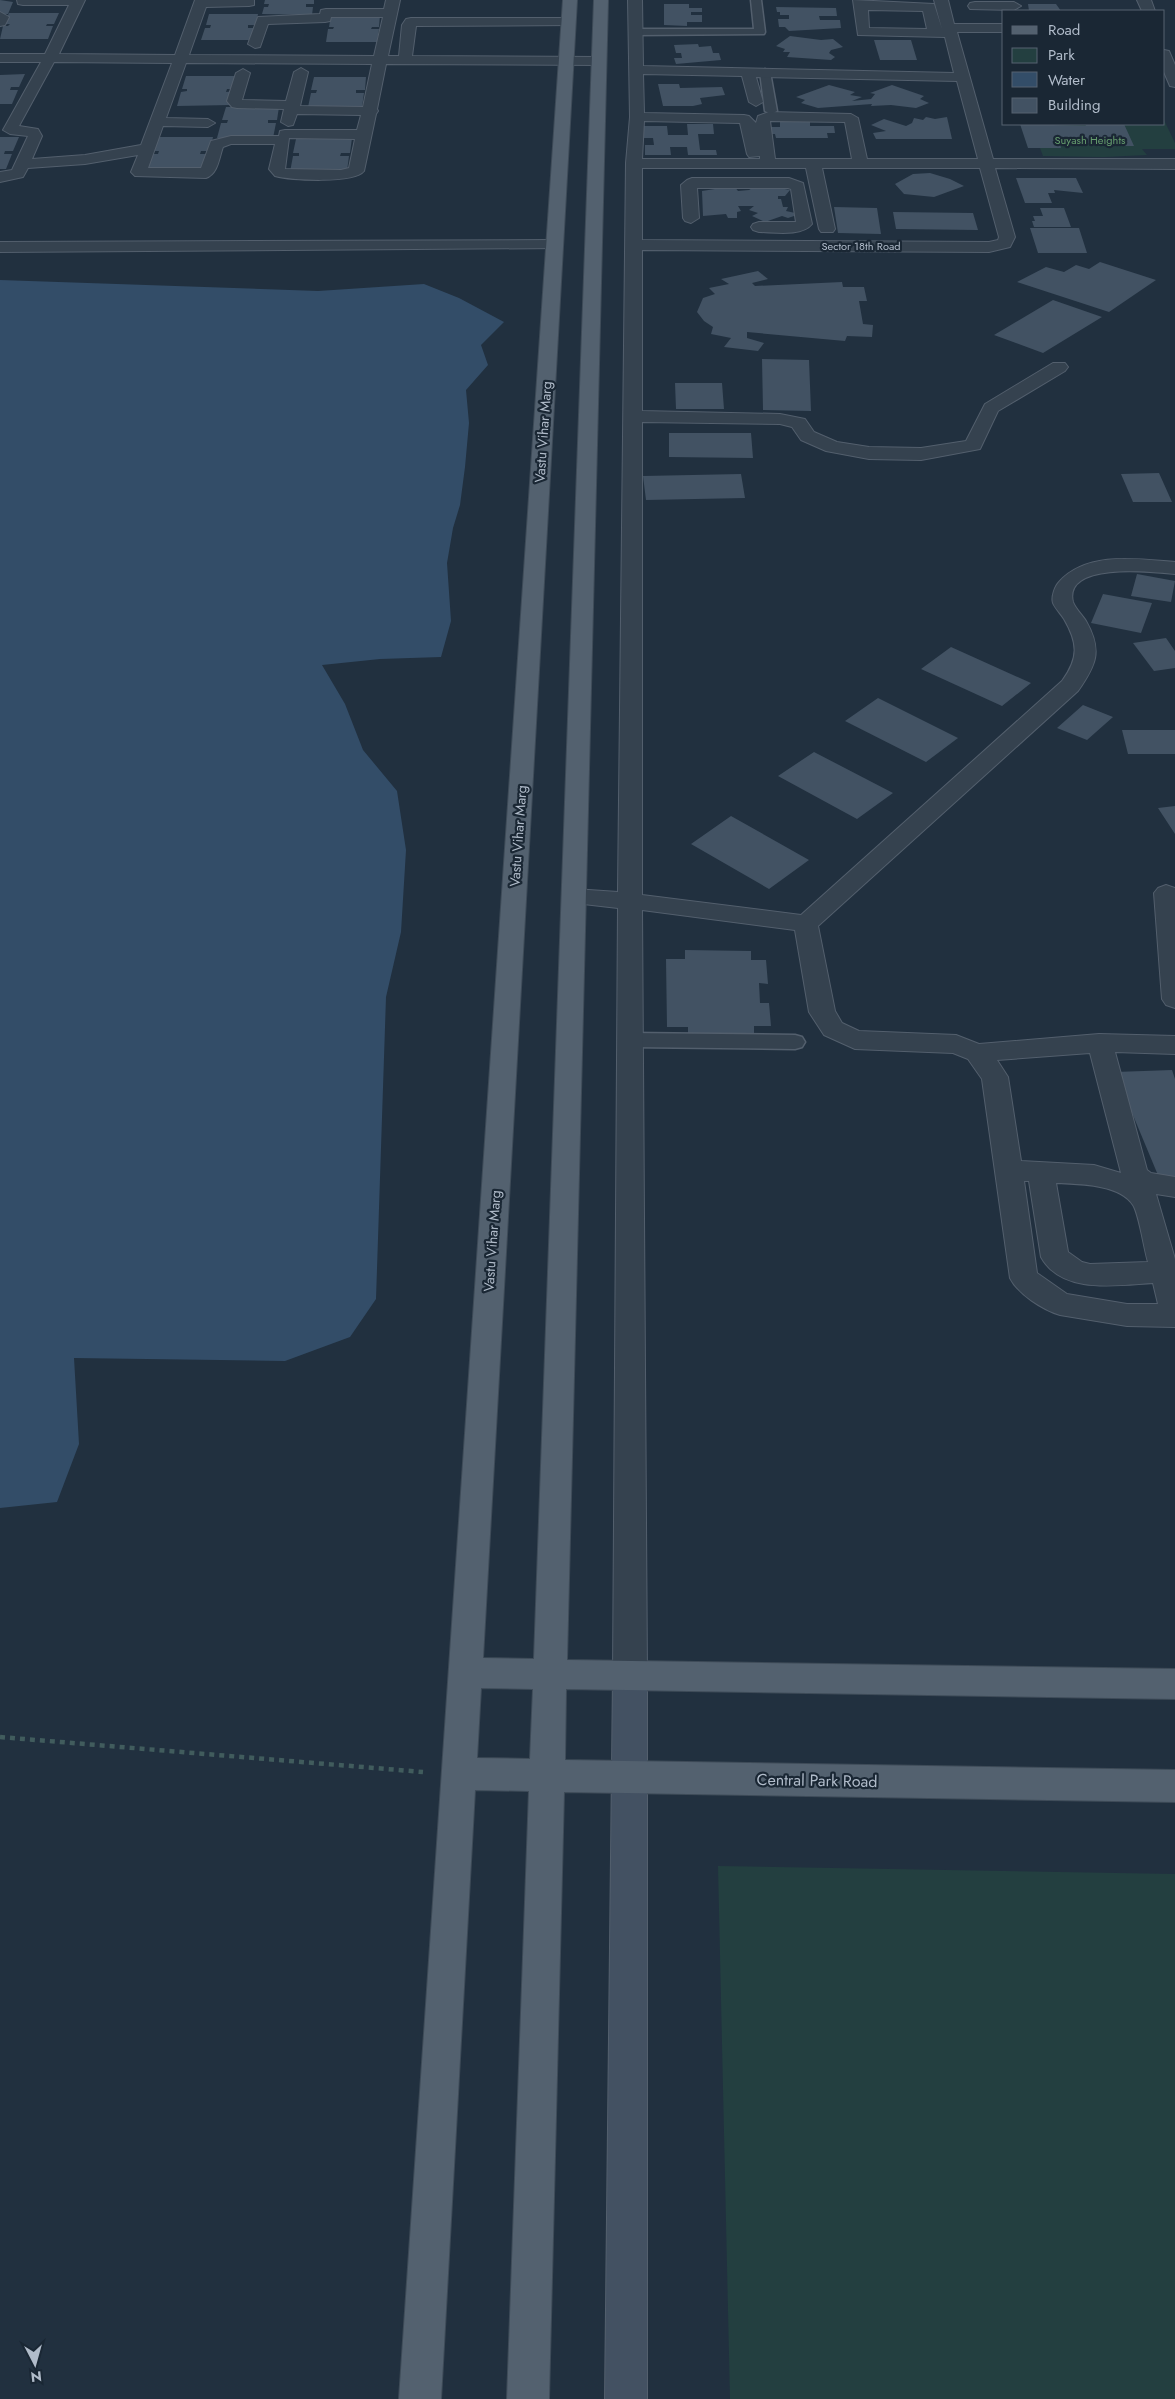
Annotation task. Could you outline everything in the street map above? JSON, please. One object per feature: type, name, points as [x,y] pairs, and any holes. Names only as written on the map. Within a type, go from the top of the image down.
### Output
[{"type":"main road","points":[[528,2399],[601,0]]},
{"type":"main road","name":"Vastu Vihar Marg","points":[[420,2399],[569,13]]},
{"type":"main road","points":[[465,1673],[1175,1684]]},
{"type":"main road","name":"Central Park Road","points":[[459,1774],[1175,1786]]},
{"type":"street","points":[[626,2399],[630,1777],[630,900],[633,416],[640,232],[634,163],[636,113],[635,0]]},
{"type":"street","name":"Sector 18th Road","points":[[640,232],[989,247],[1004,244],[1007,237],[963,76],[945,31],[941,0]]},
{"type":"street","points":[[0,177],[18,174],[35,136],[32,132],[5,130],[54,52],[78,1],[23,1]]},
{"type":"street","points":[[249,2],[202,1],[192,43],[182,59],[139,172],[201,174],[208,171],[216,144],[222,141],[365,135]]},
{"type":"street","points":[[945,31],[929,7],[861,3],[863,32],[945,31],[1002,28]]},
{"type":"street","points":[[977,28],[974,10],[1014,6]]},
{"type":"street","points":[[273,44],[250,44],[263,20],[327,10],[392,7],[371,111],[356,170],[342,175],[280,173],[277,169],[301,72]]},
{"type":"street","points":[[429,7],[429,14],[438,16],[569,13]]},
{"type":"street","points":[[322,36],[327,10]]},
{"type":"street","points":[[405,60],[408,25],[411,22],[569,13]]},
{"type":"street","points":[[0,16],[2,17],[0,22]]},
{"type":"street","points":[[0,45],[54,52],[182,59],[599,61]]},
{"type":"street","points":[[366,45],[382,59]]},
{"type":"street","points":[[0,58],[54,52]]},
{"type":"street","points":[[1165,57],[1175,83]]},
{"type":"street","points":[[177,73],[301,72],[382,59]]},
{"type":"street","points":[[635,70],[963,76]]},
{"type":"street","points":[[0,71],[43,71]]},
{"type":"street","points":[[636,113],[756,105],[748,72]]},
{"type":"street","points":[[243,73],[234,101],[236,104],[371,111]]},
{"type":"street","points":[[636,113],[744,119],[749,123],[763,158]]},
{"type":"street","points":[[763,158],[764,119],[769,116],[850,117],[852,118],[859,156]]},
{"type":"street","points":[[158,122],[208,123]]},
{"type":"street","points":[[22,164],[78,161],[148,148]]},
{"type":"street","points":[[763,158],[785,148]]},
{"type":"street","points":[[839,148],[859,156]]},
{"type":"street","points":[[634,163],[763,158],[813,163],[859,156],[987,164],[1175,164]]},
{"type":"street","points":[[813,163],[827,229]]},
{"type":"street","points":[[708,226],[685,222],[689,188],[692,183],[789,183],[798,186],[804,224],[796,227],[747,226]]},
{"type":"street","points":[[0,247],[555,245]]},
{"type":"street","points":[[633,416],[780,419],[799,424],[807,436],[833,447],[869,453],[921,454],[973,445],[991,408],[1059,368]]},
{"type":"street","points":[[574,897],[630,900],[806,924],[1070,686],[1084,666],[1085,647],[1080,625],[1063,602],[1065,587],[1080,573],[1102,568],[1134,566],[1175,568]]},
{"type":"street","points":[[1166,893],[1175,999]]},
{"type":"street","points":[[806,924],[822,1012],[833,1029],[855,1040],[956,1044],[977,1053],[1099,1043],[1175,1045]]},
{"type":"street","points":[[1099,1043],[1108,1068],[1135,1175],[1144,1182],[1175,1187]]},
{"type":"street","points":[[977,1053],[996,1077],[1024,1278],[1060,1304],[1127,1315],[1175,1315],[1146,1200],[1130,1186],[1094,1175],[1009,1170]]},
{"type":"street","points":[[1041,1172],[1054,1257],[1073,1270],[1090,1275],[1164,1272]]},
{"type":"lane","points":[[635,32],[760,32],[756,0]]},
{"type":"lane","points":[[765,72],[771,111]]},
{"type":"lane","points":[[630,1040],[795,1042]]},
{"type":"path","points":[[0,1737],[459,1774]]},
{"type":"green space","name":"Suyash Heights","points":[[1165,122],[1175,143],[1175,149],[1142,149],[1147,155],[1104,157],[1043,156],[1031,125],[1165,125]]},
{"type":"green space","points":[[718,1866],[1175,1874],[1175,2399],[730,2399]]},
{"type":"water","points":[[0,280],[318,291],[424,284],[459,298],[504,322],[481,345],[488,365],[466,390],[469,423],[465,467],[460,505],[453,528],[447,563],[451,621],[441,657],[380,659],[322,665],[345,704],[363,750],[397,791],[406,850],[401,932],[386,997],[376,1299],[350,1337],[285,1361],[74,1358],[79,1444],[57,1502],[0,1508]]},
{"type":"building","points":[[0,0],[13,2],[8,14],[0,14]]},
{"type":"building","points":[[265,0],[314,0],[314,4],[306,4],[306,7],[313,7],[312,15],[262,14],[264,7],[268,7],[269,4],[264,4]]},
{"type":"building","points":[[664,4],[689,4],[689,8],[702,8],[702,12],[691,12],[691,15],[702,15],[702,22],[687,22],[687,26],[664,25]]},
{"type":"building","points":[[1028,4],[1056,4],[1060,10],[1029,10]]},
{"type":"building","points":[[776,7],[836,8],[837,16],[819,16],[820,20],[840,20],[841,28],[789,31],[785,27],[779,27],[778,19],[789,19],[789,15],[780,15]]},
{"type":"building","points":[[9,13],[59,13],[54,24],[47,24],[46,26],[53,26],[48,39],[0,39],[3,26],[10,24],[4,24]]},
{"type":"building","points":[[209,14],[258,14],[256,25],[248,25],[248,28],[255,28],[252,40],[201,40],[205,28],[210,28],[211,25],[206,25]]},
{"type":"building","points":[[331,15],[380,15],[379,27],[372,27],[371,29],[379,29],[377,42],[326,42],[328,29],[333,29],[334,27],[329,27]]},
{"type":"building","points":[[790,36],[821,40],[833,39],[843,47],[831,50],[829,53],[835,57],[831,60],[787,57],[790,52],[783,52],[785,49],[776,46]]},
{"type":"building","points":[[874,40],[911,40],[917,60],[880,60]]},
{"type":"building","points":[[698,44],[699,47],[711,46],[713,53],[719,53],[721,60],[676,64],[674,58],[682,58],[681,53],[676,53],[674,45]]},
{"type":"building","points":[[25,74],[19,87],[11,87],[10,90],[18,90],[12,104],[0,104],[0,75]]},
{"type":"building","points":[[186,76],[238,76],[235,89],[227,89],[226,92],[235,91],[231,105],[177,106],[181,92],[187,91],[187,89],[182,89]]},
{"type":"building","points":[[314,77],[366,77],[365,90],[356,90],[356,93],[364,93],[362,107],[308,107],[311,93],[316,93],[317,90],[311,90]]},
{"type":"building","points":[[658,84],[679,84],[680,88],[722,87],[725,95],[700,98],[702,104],[693,106],[663,106]]},
{"type":"building","points":[[829,85],[855,92],[850,95],[862,97],[852,101],[871,99],[875,94],[870,93],[892,85],[924,96],[920,99],[929,103],[916,108],[891,105],[871,106],[872,104],[818,108],[801,103],[805,100],[796,97]]},
{"type":"building","points":[[226,107],[279,107],[277,120],[268,120],[268,123],[276,123],[273,138],[217,138],[221,123],[227,123],[228,120],[222,120]]},
{"type":"building","points":[[926,117],[935,119],[947,117],[952,139],[876,139],[873,133],[886,131],[871,125],[884,119],[906,126],[912,123],[914,118],[923,120]]},
{"type":"building","points":[[780,121],[810,121],[810,126],[834,126],[835,133],[827,133],[828,138],[776,138],[775,134],[771,134],[770,127],[780,127]]},
{"type":"building","points":[[687,124],[713,124],[714,134],[698,134],[700,150],[716,150],[717,155],[688,155],[687,147],[670,147],[671,155],[645,155],[645,145],[654,145],[653,138],[644,138],[643,126],[667,126],[668,135],[688,135]]},
{"type":"building","name":"Suyash Heights","points":[[1020,125],[1124,125],[1134,146],[1118,146],[1116,140],[1106,140],[1107,143],[1060,144],[1061,148],[1028,148]]},
{"type":"building","points":[[0,137],[19,137],[13,151],[5,151],[4,154],[12,154],[6,169],[0,169]]},
{"type":"building","points":[[158,137],[213,137],[210,151],[201,151],[200,154],[209,154],[205,170],[147,170],[152,154],[158,154],[159,151],[153,151]]},
{"type":"building","points":[[352,138],[350,153],[341,153],[340,156],[349,156],[347,171],[290,172],[293,156],[299,156],[299,153],[293,153],[296,139]]},
{"type":"building","points":[[930,173],[950,179],[964,186],[934,197],[904,194],[895,184],[913,174]]},
{"type":"building","points":[[1016,178],[1076,178],[1083,193],[1054,190],[1055,193],[1048,193],[1052,203],[1025,203]]},
{"type":"building","points":[[759,184],[790,190],[785,196],[778,196],[778,199],[781,199],[783,207],[788,207],[786,211],[800,214],[788,218],[782,216],[765,222],[752,216],[758,213],[749,210],[754,206],[738,206],[741,211],[737,212],[737,218],[728,218],[726,214],[703,216],[702,191],[734,186],[738,191],[749,190]]},
{"type":"building","points":[[834,207],[877,208],[881,234],[838,233]]},
{"type":"building","points":[[1040,208],[1064,208],[1071,227],[1034,227],[1032,221],[1035,221],[1033,216],[1043,216]]},
{"type":"building","points":[[893,212],[973,213],[978,230],[896,229]]},
{"type":"building","points":[[1030,228],[1079,228],[1087,253],[1038,253]]},
{"type":"building","points":[[1100,262],[1156,280],[1109,312],[1017,282],[1046,267],[1064,272],[1076,265],[1089,269]]},
{"type":"building","points":[[758,271],[768,279],[752,283],[755,286],[842,282],[843,287],[864,287],[867,301],[859,301],[863,324],[873,325],[872,337],[847,336],[845,341],[747,332],[747,338],[764,343],[758,351],[724,347],[731,338],[711,334],[713,327],[704,321],[697,312],[703,298],[715,294],[709,288],[729,284],[721,279]]},
{"type":"building","points":[[1053,300],[1102,317],[1043,353],[994,335]]},
{"type":"building","points":[[762,359],[809,360],[811,411],[763,410]]},
{"type":"building","points":[[675,383],[722,383],[724,409],[676,409]]},
{"type":"building","points":[[669,433],[751,433],[753,458],[669,457]]},
{"type":"building","points":[[1159,473],[1172,502],[1133,502],[1121,474]]},
{"type":"building","points":[[741,474],[745,498],[646,500],[643,476]]},
{"type":"building","points":[[1137,574],[1175,581],[1171,602],[1131,596]]},
{"type":"building","points":[[1103,594],[1152,603],[1141,633],[1091,623]]},
{"type":"building","points":[[1166,638],[1175,651],[1175,668],[1154,671],[1133,643]]},
{"type":"building","points":[[951,647],[1031,683],[1002,706],[921,669]]},
{"type":"building","points":[[878,698],[958,738],[926,762],[845,721]]},
{"type":"building","points":[[1083,705],[1113,717],[1087,740],[1057,728]]},
{"type":"building","points":[[1122,730],[1175,730],[1175,754],[1128,754]]},
{"type":"building","points":[[814,752],[893,793],[857,819],[778,776]]},
{"type":"building","points":[[1175,806],[1175,834],[1158,808]]},
{"type":"building","points":[[731,816],[809,860],[769,889],[691,844]]},
{"type":"building","points":[[685,950],[751,951],[751,960],[766,960],[768,984],[759,983],[760,1003],[769,1003],[771,1026],[754,1026],[754,1036],[688,1036],[688,1027],[667,1027],[666,959],[685,959]]},
{"type":"building","points":[[1172,1070],[1175,1079],[1175,1181],[1160,1180],[1115,1072]]}]
